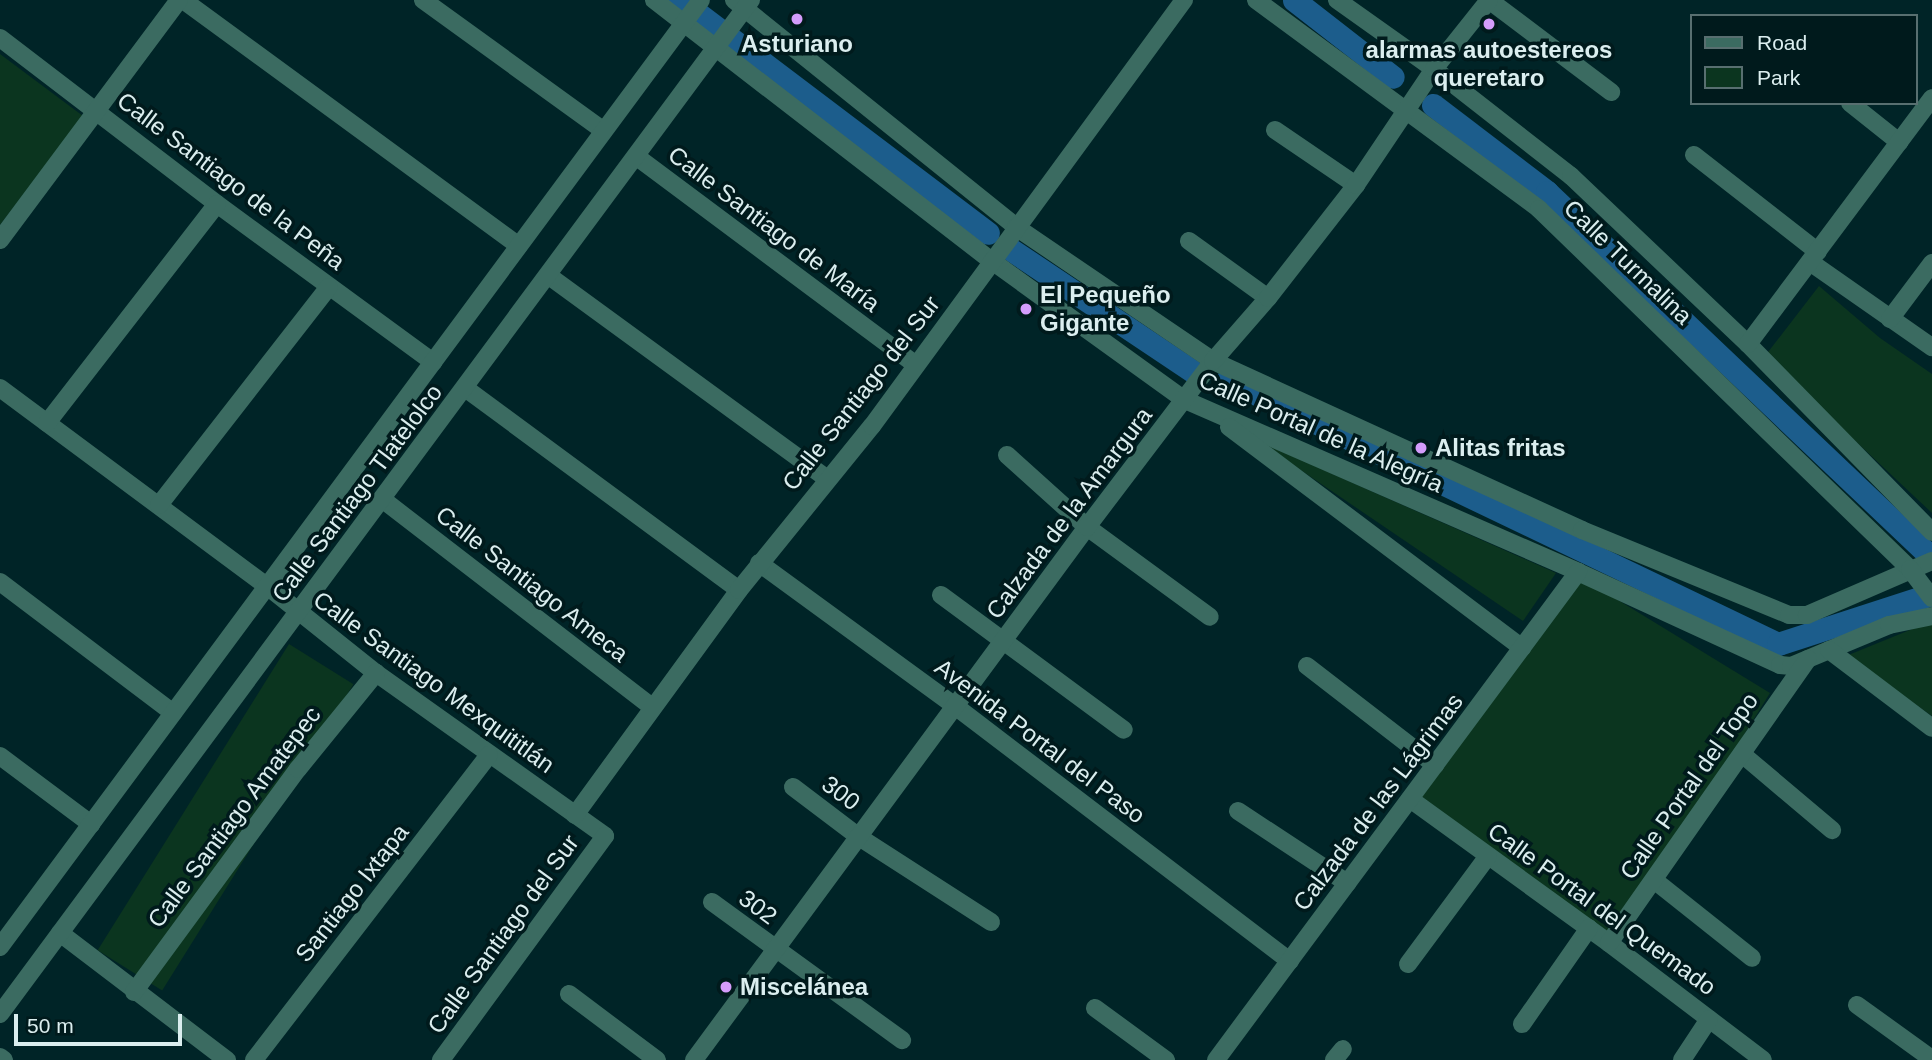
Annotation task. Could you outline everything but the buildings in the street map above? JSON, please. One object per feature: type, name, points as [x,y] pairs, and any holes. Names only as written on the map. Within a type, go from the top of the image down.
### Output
[{"type":"street","points":[[0,240],[95,108],[181,0],[519,246]]},
{"type":"street","points":[[423,0],[604,131]]},
{"type":"street","name":"Calle Portal de la Alegría","points":[[654,0],[992,261],[1185,400],[1578,572],[1766,660],[1791,666],[1889,625],[1932,616]]},
{"type":"street","name":"Calle Santiago Tlatelolco","points":[[3,938],[91,824],[701,0]]},
{"type":"street","name":"Calle Santiago del Sur","points":[[575,816],[759,563],[826,478],[872,426],[1184,0]]},
{"type":"street","name":"Calle Turmalina","points":[[1256,0],[1408,109],[1539,209],[1910,569],[1932,598]]},
{"type":"street","name":"Calle Turmalina","points":[[1337,0],[1434,69],[1571,176],[1748,344],[1932,532]]},
{"type":"street","points":[[1489,0],[1611,92]]},
{"type":"street","name":"Calzada de la Amargura","points":[[694,1060],[1087,527],[1213,361],[1268,298],[1356,185],[1434,69],[1489,0]]},
{"type":"street","name":"Calle Santiago Tlatelolco","points":[[0,1014],[719,48],[744,2]]},
{"type":"street","name":"Calle Portal de la Alegría","points":[[744,2],[1016,227],[1213,361],[1582,530],[1789,615],[1807,615],[1932,561]]},
{"type":"street","name":"Calle Santiago de la Peña","points":[[0,38],[218,204],[433,362]]},
{"type":"street","points":[[1748,344],[1932,98]]},
{"type":"street","points":[[1853,105],[1899,142]]},
{"type":"street","points":[[1275,130],[1356,185]]},
{"type":"street","points":[[1694,155],[1890,319],[1932,347]]},
{"type":"street","name":"Calle Santiago de María","points":[[637,157],[916,365]]},
{"type":"street","points":[[47,423],[218,204]]},
{"type":"street","points":[[1189,241],[1268,298]]},
{"type":"street","points":[[1890,319],[1932,263]]},
{"type":"street","points":[[549,276],[826,478]]},
{"type":"street","points":[[159,505],[329,287]]},
{"type":"street","name":"Calle Santiago Mexquititlán","points":[[0,388],[267,586],[376,673],[605,836]]},
{"type":"street","points":[[465,388],[739,590]]},
{"type":"street","points":[[1204,408],[1522,648]]},
{"type":"street","points":[[1007,455],[1087,527],[1210,617]]},
{"type":"street","name":"Calle Santiago Ameca","points":[[382,499],[652,707]]},
{"type":"street","name":"Avenida Portal del Paso","points":[[759,563],[955,706],[1290,961]]},
{"type":"street","name":"Calzada de las Lágrimas","points":[[1216,1060],[1578,572]]},
{"type":"street","points":[[0,582],[173,713]]},
{"type":"street","points":[[941,595],[1124,730]]},
{"type":"street","points":[[1829,650],[1932,728]]},
{"type":"street","name":"Calle Portal del Topo","points":[[1609,943],[1808,658]]},
{"type":"street","points":[[1307,666],[1435,765]]},
{"type":"street","name":"Calle Santiago Amatepec","points":[[134,992],[298,769],[376,673]]},
{"type":"street","points":[[1742,754],[1832,830]]},
{"type":"street","name":"Santiago Ixtapa","points":[[254,1060],[489,755]]},
{"type":"street","points":[[0,756],[91,824]]},
{"type":"street","name":"300","points":[[793,787],[859,837],[991,922]]},
{"type":"street","name":"Calle Portal del Quemado","points":[[1410,799],[1589,928],[1763,1060]]},
{"type":"street","points":[[1238,811],[1347,883]]},
{"type":"street","name":"Calle Santiago del Sur","points":[[441,1060],[605,836]]},
{"type":"street","points":[[1408,964],[1488,856]]},
{"type":"street","points":[[1654,880],[1752,958]]},
{"type":"street","name":"302","points":[[712,902],[775,951],[902,1040]]},
{"type":"street","points":[[1522,1024],[1589,928]]},
{"type":"street","points":[[60,933],[134,992],[227,1060]]},
{"type":"street","points":[[569,994],[657,1060]]},
{"type":"street","points":[[1857,1005],[1932,1059]]},
{"type":"street","points":[[1095,1008],[1166,1060]]},
{"type":"street","points":[[1682,1060],[1709,1019]]},
{"type":"green space","points":[[0,54],[83,116],[0,225]]},
{"type":"green space","points":[[1819,286],[1880,338],[1932,374],[1932,513],[1765,356]]},
{"type":"green space","points":[[1258,441],[1556,573],[1523,621]]},
{"type":"green space","points":[[1582,578],[1770,693],[1726,764],[1600,941],[1417,803]]},
{"type":"green space","points":[[1932,621],[1932,716],[1846,656]]},
{"type":"green space","points":[[289,644],[353,684],[162,990],[98,950]]},
{"type":"waterway","points":[[680,0],[988,233]]},
{"type":"waterway","points":[[1294,0],[1393,77]]},
{"type":"waterway","points":[[1433,105],[1547,192],[1930,556]]},
{"type":"waterway","points":[[1010,249],[1195,373]]},
{"type":"waterway","points":[[1227,380],[1778,644],[1932,594]]},
{"type":"place","name":"Asturiano","points":[[797,19]]},
{"type":"place","name":"alarmas autoestereos queretaro","points":[[1489,24]]},
{"type":"place","name":"El Pequeño Gigante","points":[[1026,309]]},
{"type":"place","name":"Alitas fritas","points":[[1421,448]]},
{"type":"place","name":"Miscelánea","points":[[726,987]]}]
